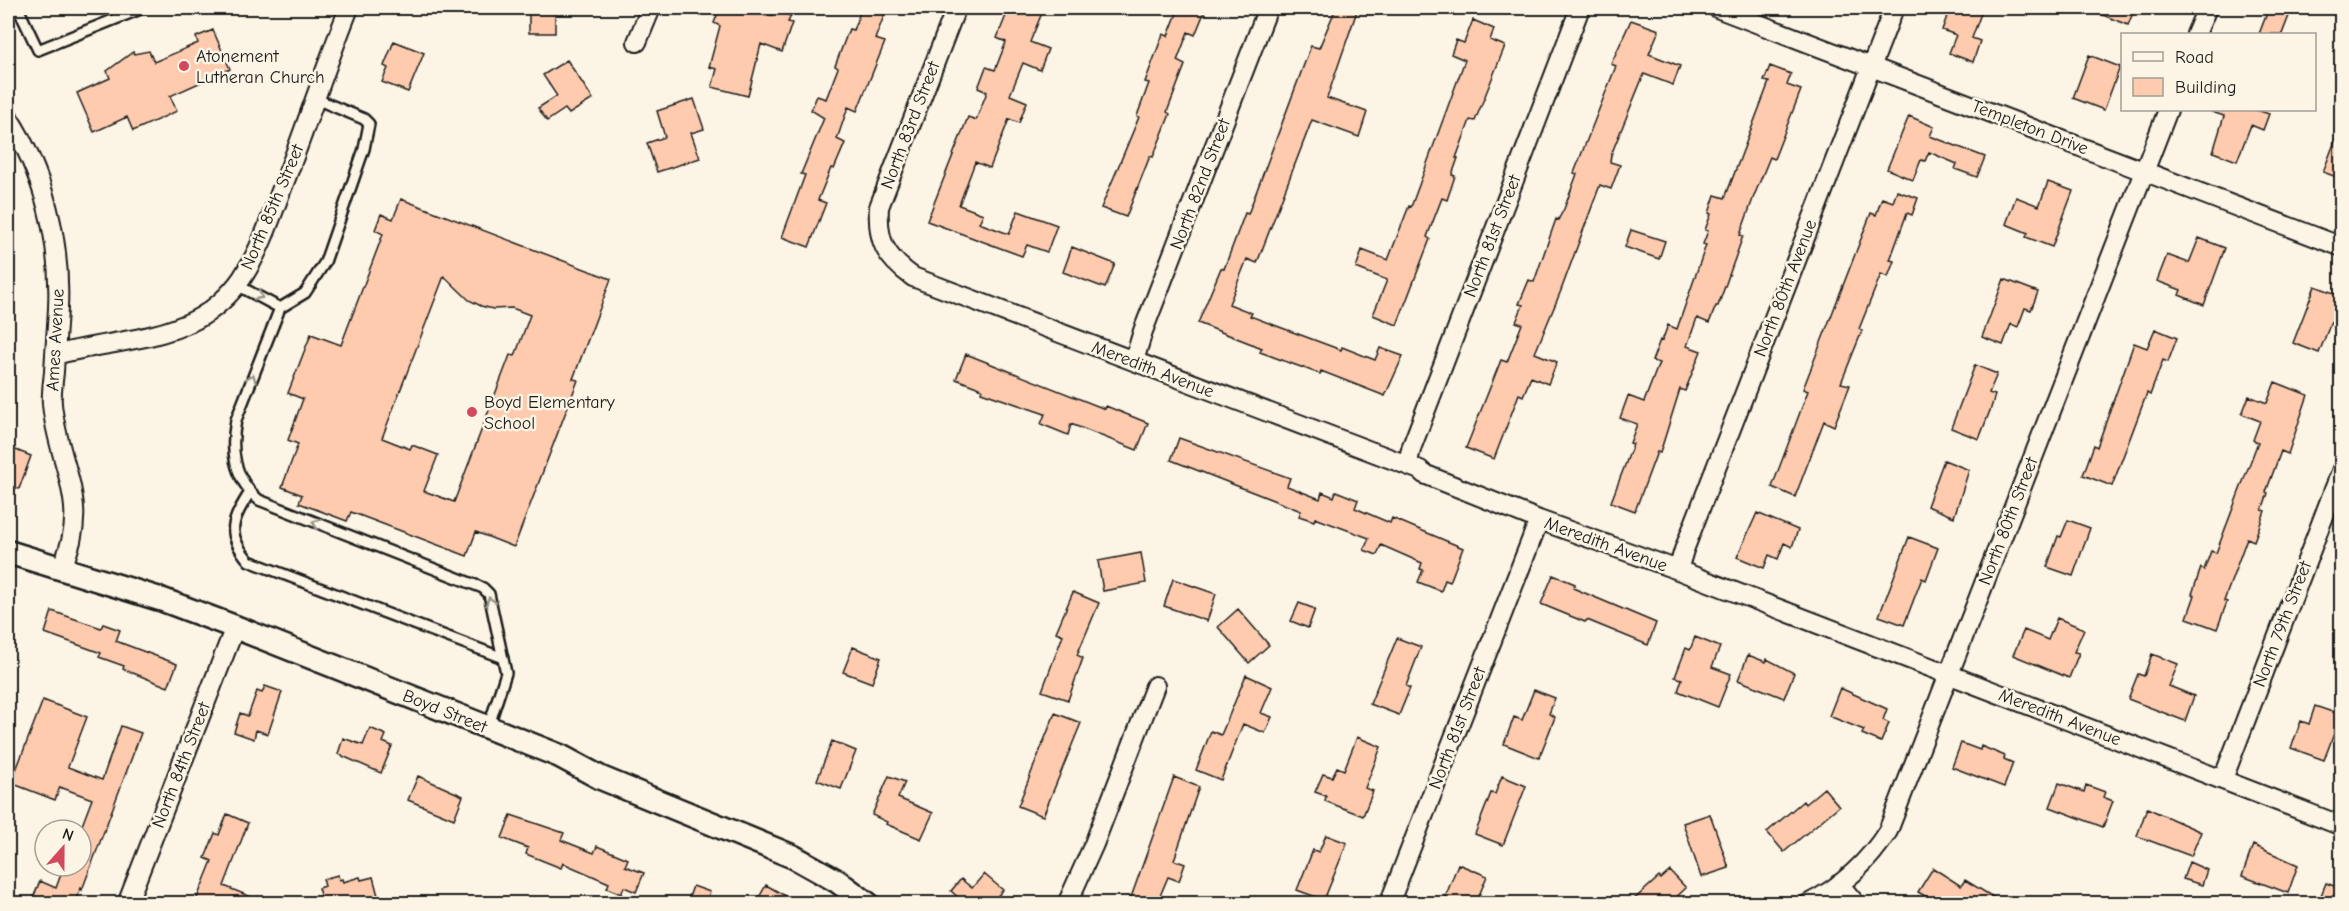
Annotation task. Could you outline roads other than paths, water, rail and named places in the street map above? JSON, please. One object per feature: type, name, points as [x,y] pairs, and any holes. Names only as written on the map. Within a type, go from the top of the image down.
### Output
[{"type":"street","name":"North 85th Street","points":[[55,356],[85,347],[119,343],[178,327],[197,319],[218,305],[237,285],[257,253],[349,8]]},
{"type":"street","points":[[638,42],[651,8]]},
{"type":"street","name":"North 83rd Street","points":[[883,244],[878,227],[882,198],[956,8]]},
{"type":"street","name":"North 82nd Street","points":[[1134,360],[1268,8]]},
{"type":"street","name":"North 81st Street","points":[[1407,465],[1412,446],[1580,8]]},
{"type":"street","name":"Templeton Drive","points":[[1718,8],[2342,247]]},
{"type":"street","name":"North 80th Avenue","points":[[1678,570],[1894,8]]},
{"type":"street","points":[[2196,33],[2207,8]]},
{"type":"street","name":"North 80th Street","points":[[1808,903],[1839,884],[1867,861],[1888,831],[2168,111]]},
{"type":"street","name":"Ames Avenue","points":[[8,117],[34,166],[48,209],[55,243],[58,273],[52,402],[58,442],[72,482],[75,511],[75,531],[70,550],[61,568]]},
{"type":"street","name":"Meredith Avenue","points":[[883,244],[899,267],[913,277],[1407,465],[1539,520],[1678,570],[2342,826]]},
{"type":"street","name":"North 79th Street","points":[[2223,779],[2342,469]]},
{"type":"street","name":"North 81st Street","points":[[1389,903],[1539,520]]},
{"type":"street","name":"Boyd Street","points":[[8,552],[163,600],[560,756],[601,778],[794,857],[837,881],[868,903]]},
{"type":"street","name":"North 84th Street","points":[[127,903],[235,627]]},
{"type":"street","points":[[1067,903],[1094,844],[1155,686]]},
{"type":"street","points":[[1839,884],[1856,903]]},
{"type":"lane","points":[[18,8],[38,50],[143,8]]},
{"type":"lane","points":[[316,99],[356,114],[369,124],[364,149],[325,262],[305,293],[280,308],[236,420],[232,439],[233,456],[237,469],[250,492],[259,500],[483,588],[489,594],[506,673],[488,728]]},
{"type":"lane","points":[[237,285],[280,308]]},
{"type":"lane","points":[[250,492],[236,515],[233,534],[237,547],[249,561],[503,658]]},
{"type":"place","name":"Atonement Lutheran Church","points":[[184,66]]},
{"type":"place","name":"Boyd Elementary School","points":[[472,412]]}]
